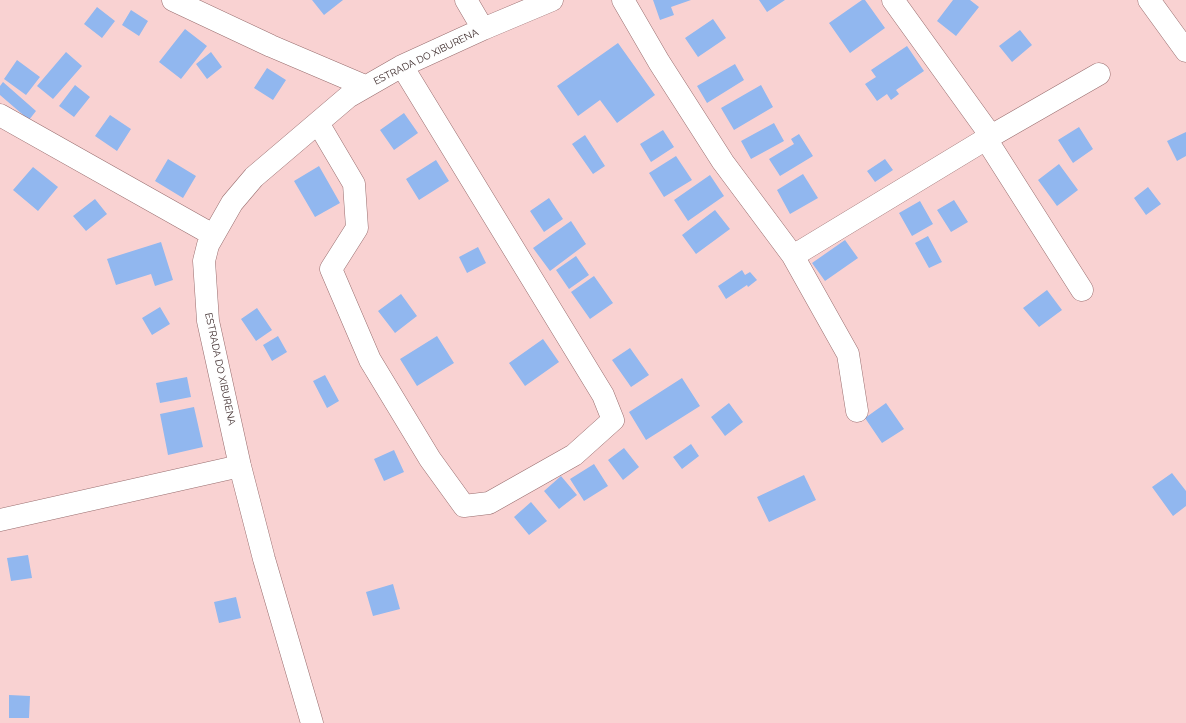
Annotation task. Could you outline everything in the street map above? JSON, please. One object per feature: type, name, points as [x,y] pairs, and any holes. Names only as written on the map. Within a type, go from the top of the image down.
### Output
[{"type":"street","points":[[173,0],[271,46],[365,86]]},
{"type":"street","points":[[466,0],[483,29]]},
{"type":"street","name":"ESTRADA DO XIBURENA","points":[[312,723],[264,560],[240,466],[208,321],[204,261],[208,245],[232,203],[254,177],[348,97],[402,66],[483,29],[552,0]]},
{"type":"street","points":[[623,0],[659,62],[723,162],[793,256],[848,354],[857,411]]},
{"type":"street","points":[[893,0],[988,138],[1082,290]]},
{"type":"street","points":[[1149,0],[1186,51]]},
{"type":"street","points":[[318,122],[354,184],[357,228],[331,269],[370,360],[430,459],[464,506],[490,503],[574,455],[613,420],[603,395],[402,66]]},
{"type":"street","points":[[793,256],[988,138],[1099,74]]},
{"type":"street","points":[[0,115],[214,235]]},
{"type":"street","points":[[0,520],[240,466]]},
{"type":"building","points":[[312,0],[343,0],[324,15]]},
{"type":"building","points":[[653,0],[691,0],[671,7],[674,15],[660,20]]},
{"type":"building","points":[[759,0],[785,0],[767,12]]},
{"type":"building","points":[[862,0],[865,0],[885,28],[850,53],[829,23]]},
{"type":"building","points":[[953,0],[970,0],[979,7],[956,36],[937,21]]},
{"type":"building","points":[[97,7],[115,21],[102,38],[84,24]]},
{"type":"building","points":[[131,10],[148,21],[139,36],[122,25]]},
{"type":"building","points":[[713,19],[726,38],[698,57],[685,38]]},
{"type":"building","points":[[185,29],[207,46],[181,79],[159,62]]},
{"type":"building","points":[[1020,30],[1032,45],[1012,62],[999,46]]},
{"type":"building","points":[[618,43],[655,95],[617,123],[600,100],[578,116],[557,86]]},
{"type":"building","points":[[907,46],[924,71],[896,90],[899,94],[891,100],[887,94],[877,101],[865,84],[876,77],[871,70]]},
{"type":"building","points":[[66,52],[82,66],[53,99],[37,86]]},
{"type":"building","points":[[211,52],[222,67],[207,79],[196,64]]},
{"type":"building","points":[[17,60],[40,77],[26,95],[4,79]]},
{"type":"building","points":[[735,64],[744,80],[707,103],[697,86]]},
{"type":"building","points":[[267,68],[286,80],[273,100],[254,88]]},
{"type":"building","points":[[3,82],[36,111],[29,120],[0,95],[0,86]]},
{"type":"building","points":[[75,85],[90,97],[74,117],[59,106]]},
{"type":"building","points":[[761,85],[773,107],[734,130],[721,108]]},
{"type":"building","points":[[404,113],[418,133],[394,150],[380,130]]},
{"type":"building","points":[[110,115],[131,129],[117,151],[95,136]]},
{"type":"building","points":[[774,123],[784,141],[751,159],[741,141]]},
{"type":"building","points":[[1079,127],[1093,149],[1073,163],[1058,140]]},
{"type":"building","points":[[663,130],[674,147],[651,162],[640,144]]},
{"type":"building","points":[[1186,132],[1186,156],[1177,161],[1167,141]]},
{"type":"building","points":[[799,134],[813,156],[780,176],[769,159],[794,144],[791,139]]},
{"type":"building","points":[[585,135],[605,166],[593,174],[572,144]]},
{"type":"building","points":[[676,156],[692,180],[664,197],[649,173]]},
{"type":"building","points":[[168,159],[196,176],[183,198],[155,181]]},
{"type":"building","points":[[885,159],[893,170],[875,182],[867,171]]},
{"type":"building","points":[[436,160],[449,181],[419,200],[406,179]]},
{"type":"building","points":[[1059,164],[1078,190],[1057,206],[1038,180]]},
{"type":"building","points":[[319,166],[340,203],[315,217],[294,181]]},
{"type":"building","points":[[33,167],[58,187],[38,211],[13,190]]},
{"type":"building","points":[[803,174],[818,198],[790,214],[777,190]]},
{"type":"building","points":[[710,175],[724,196],[688,221],[674,200]]},
{"type":"building","points":[[1148,187],[1161,204],[1146,215],[1134,198]]},
{"type":"building","points":[[549,198],[563,219],[544,232],[530,211]]},
{"type":"building","points":[[95,199],[107,214],[86,231],[73,216]]},
{"type":"building","points":[[954,200],[968,222],[951,232],[937,210]]},
{"type":"building","points":[[920,201],[933,224],[912,236],[899,213]]},
{"type":"building","points":[[715,210],[730,229],[696,254],[682,235]]},
{"type":"building","points":[[571,221],[586,244],[550,271],[533,248]]},
{"type":"building","points":[[928,236],[942,262],[929,268],[915,243]]},
{"type":"building","points":[[845,240],[858,258],[825,281],[812,263]]},
{"type":"building","points":[[161,242],[173,280],[155,286],[151,274],[116,285],[107,259]]},
{"type":"building","points":[[478,247],[486,263],[467,273],[459,257]]},
{"type":"building","points":[[576,256],[589,275],[569,289],[556,270]]},
{"type":"building","points":[[742,270],[745,275],[750,272],[757,280],[748,287],[747,285],[726,299],[718,286]]},
{"type":"building","points":[[594,276],[613,303],[590,319],[571,292]]},
{"type":"building","points":[[1047,290],[1062,310],[1039,327],[1023,308]]},
{"type":"building","points":[[401,294],[417,316],[395,333],[378,311]]},
{"type":"building","points":[[160,307],[170,324],[152,335],[142,318]]},
{"type":"building","points":[[257,308],[272,330],[256,341],[241,319]]},
{"type":"building","points":[[278,336],[287,352],[272,361],[263,345]]},
{"type":"building","points":[[437,336],[454,363],[417,386],[400,359]]},
{"type":"building","points":[[543,339],[559,362],[525,386],[509,363]]},
{"type":"building","points":[[630,348],[649,375],[631,387],[612,360]]},
{"type":"building","points":[[325,375],[339,401],[327,408],[313,381]]},
{"type":"building","points":[[187,377],[191,397],[160,403],[156,383]]},
{"type":"building","points":[[682,378],[700,406],[646,440],[629,412]]},
{"type":"building","points":[[729,403],[743,422],[725,436],[711,417]]},
{"type":"building","points":[[886,403],[904,429],[882,443],[865,418]]},
{"type":"building","points":[[194,407],[203,447],[168,455],[160,414]]},
{"type":"building","points":[[691,444],[699,456],[682,469],[673,457]]},
{"type":"building","points":[[624,448],[639,467],[623,480],[608,460]]},
{"type":"building","points":[[394,450],[404,472],[384,481],[374,459]]},
{"type":"building","points":[[594,464],[608,486],[584,501],[570,479]]},
{"type":"building","points":[[1172,473],[1186,491],[1186,506],[1173,516],[1152,487]]},
{"type":"building","points":[[804,475],[816,500],[769,522],[757,497]]},
{"type":"building","points":[[561,476],[577,495],[559,509],[544,491]]},
{"type":"building","points":[[531,502],[547,521],[529,535],[514,517]]},
{"type":"building","points":[[28,555],[32,578],[11,581],[7,558]]},
{"type":"building","points":[[393,584],[400,609],[373,616],[366,592]]},
{"type":"building","points":[[236,597],[241,618],[219,623],[214,602]]},
{"type":"building","points":[[9,695],[30,696],[29,718],[9,718]]}]
